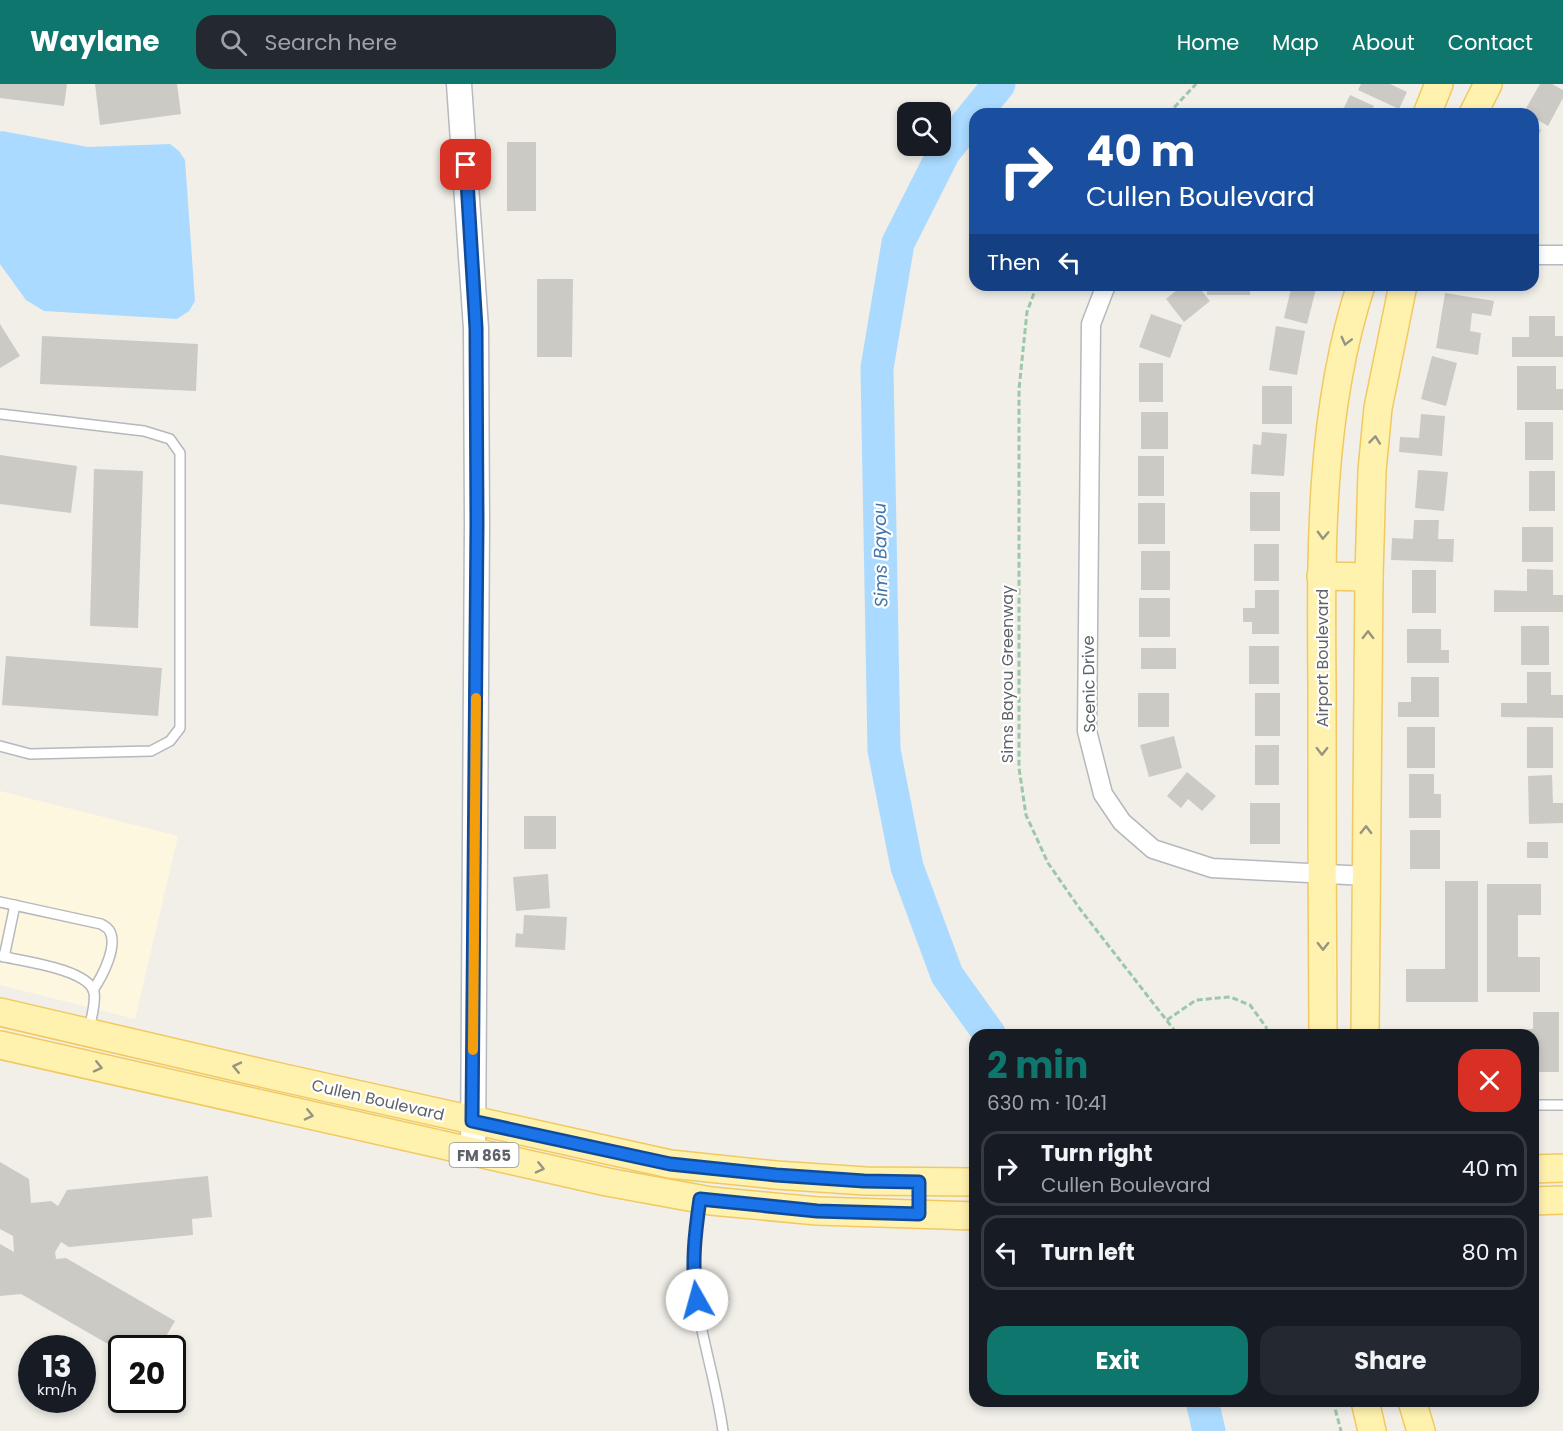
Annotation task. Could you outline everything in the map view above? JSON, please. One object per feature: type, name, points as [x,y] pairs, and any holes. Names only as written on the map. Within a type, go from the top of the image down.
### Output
[{"type":"main road","points":[[1429,108],[1439,84]]},
{"type":"main road","points":[[1476,108],[1488,84]]},
{"type":"main road","name":"Airport Boulevard","points":[[1323,1029],[1322,576],[1325,489],[1333,405],[1344,346],[1359,291]]},
{"type":"main road","points":[[1365,1029],[1372,471],[1378,408],[1401,291]]},
{"type":"main road","points":[[1322,576],[1369,577]]},
{"type":"main road","name":"Cullen Boulevard","points":[[0,1012],[472,1121],[670,1164],[864,1181],[966,1182]]},
{"type":"main road","points":[[0,1031],[72,1045],[79,1045],[85,1040],[88,1032]]},
{"type":"main road","name":"Cullen Boulevard","points":[[0,1045],[472,1153],[700,1199],[817,1211],[969,1216]]},
{"type":"main road","points":[[268,1106],[275,1076]]},
{"type":"main road","points":[[1539,1168],[1563,1168]]},
{"type":"main road","points":[[919,1182],[919,1214]]},
{"type":"main road","points":[[1539,1201],[1563,1200]]},
{"type":"main road","points":[[1366,1407],[1372,1431]]},
{"type":"main road","points":[[1414,1407],[1421,1431]]},
{"type":"street","points":[[459,84],[476,328],[477,536],[472,1153]]},
{"type":"street","points":[[1539,255],[1563,255]]},
{"type":"street","name":"Scenic Drive","points":[[1104,291],[1091,324],[1087,731],[1103,794],[1122,822],[1153,849],[1212,868],[1366,876]]},
{"type":"lane","points":[[0,414],[144,431],[170,439],[180,453],[180,728],[170,741],[151,751],[30,754],[0,746]]},
{"type":"lane","points":[[0,902],[101,924],[109,930],[112,941],[104,973],[93,990]]},
{"type":"lane","points":[[15,905],[2,956],[68,972],[89,982],[94,1000],[88,1032]]},
{"type":"lane","points":[[1539,1105],[1563,1105]]},
{"type":"lane","points":[[700,1199],[693,1278],[704,1345],[723,1431]]},
{"type":"path","points":[[1174,108],[1196,84]]},
{"type":"path","name":"Sims Bayou Greenway","points":[[1035,291],[1027,312],[1019,389],[1019,768],[1026,815],[1048,863],[1080,909],[1174,1029]]},
{"type":"path","points":[[1167,1020],[1196,1000],[1230,997],[1250,1005],[1266,1029]]},
{"type":"path","points":[[1335,1407],[1341,1431]]},
{"type":"shaded area","points":[[0,791],[178,836],[135,1019],[0,985]]},
{"type":"water","points":[[0,132],[88,147],[170,144],[179,151],[185,160],[195,301],[189,311],[177,319],[44,311],[26,300],[0,264]]},
{"type":"building","points":[[0,84],[67,84],[64,106],[0,98]]},
{"type":"building","points":[[95,84],[177,84],[181,114],[100,125]]},
{"type":"building","points":[[1361,84],[1390,84],[1407,92],[1399,108],[1397,108],[1358,90]]},
{"type":"building","points":[[1540,84],[1552,84],[1563,90],[1563,98],[1548,126],[1539,121],[1539,108],[1526,108]]},
{"type":"building","points":[[1350,95],[1374,106],[1373,108],[1344,108]]},
{"type":"building","points":[[507,142],[536,142],[536,211],[507,211]]},
{"type":"building","points":[[537,279],[573,279],[572,357],[537,357]]},
{"type":"building","points":[[1176,291],[1202,291],[1210,301],[1184,322],[1166,299]]},
{"type":"building","points":[[1207,291],[1250,291],[1250,295],[1207,295]]},
{"type":"building","points":[[1291,291],[1315,291],[1307,324],[1284,318]]},
{"type":"building","points":[[1445,293],[1494,301],[1491,316],[1472,313],[1470,331],[1481,333],[1478,355],[1436,348]]},
{"type":"building","points":[[1151,314],[1182,325],[1170,358],[1139,347]]},
{"type":"building","points":[[1529,316],[1555,316],[1555,336],[1563,336],[1563,357],[1512,357],[1512,337],[1529,337]]},
{"type":"building","points":[[0,324],[20,356],[0,368]]},
{"type":"building","points":[[1276,326],[1305,331],[1297,375],[1269,370]]},
{"type":"building","points":[[42,336],[198,344],[196,391],[40,384]]},
{"type":"building","points":[[1432,356],[1457,363],[1446,406],[1421,399]]},
{"type":"building","points":[[1139,363],[1163,363],[1163,402],[1139,402]]},
{"type":"building","points":[[1517,366],[1556,366],[1556,389],[1563,389],[1563,410],[1517,410]]},
{"type":"building","points":[[1262,386],[1292,386],[1292,424],[1262,424]]},
{"type":"building","points":[[1141,412],[1168,412],[1168,449],[1141,449]]},
{"type":"building","points":[[1421,414],[1445,416],[1442,456],[1399,452],[1400,437],[1419,438]]},
{"type":"building","points":[[1525,422],[1553,422],[1553,460],[1525,460]]},
{"type":"building","points":[[1262,432],[1287,434],[1284,476],[1251,474],[1253,444],[1261,445]]},
{"type":"building","points":[[0,455],[77,466],[71,513],[0,504]]},
{"type":"building","points":[[1138,456],[1164,456],[1164,496],[1138,496]]},
{"type":"building","points":[[94,469],[143,471],[138,628],[90,626]]},
{"type":"building","points":[[1418,470],[1448,472],[1444,511],[1415,508]]},
{"type":"building","points":[[1529,471],[1555,471],[1555,511],[1529,511]]},
{"type":"building","points":[[1250,492],[1280,492],[1280,531],[1250,531]]},
{"type":"building","points":[[1138,503],[1165,503],[1165,544],[1138,544]]},
{"type":"building","points":[[1414,520],[1439,520],[1438,539],[1454,539],[1453,562],[1391,560],[1392,538],[1413,539]]},
{"type":"building","points":[[1522,527],[1553,527],[1553,562],[1522,562]]},
{"type":"building","points":[[1254,544],[1279,544],[1279,581],[1254,581]]},
{"type":"building","points":[[1141,551],[1170,551],[1170,590],[1141,590]]},
{"type":"building","points":[[1527,569],[1553,570],[1553,595],[1563,595],[1563,612],[1494,612],[1494,590],[1527,591]]},
{"type":"building","points":[[1412,570],[1436,570],[1436,613],[1412,613]]},
{"type":"building","points":[[1255,590],[1279,590],[1279,634],[1252,634],[1252,622],[1243,622],[1243,608],[1255,608]]},
{"type":"building","points":[[1139,598],[1170,598],[1170,637],[1139,637]]},
{"type":"building","points":[[1521,626],[1549,626],[1549,665],[1521,665]]},
{"type":"building","points":[[1407,629],[1441,629],[1441,650],[1449,650],[1449,663],[1407,663]]},
{"type":"building","points":[[1249,646],[1279,646],[1279,684],[1249,684]]},
{"type":"building","points":[[1141,648],[1176,648],[1176,669],[1141,669]]},
{"type":"building","points":[[6,656],[162,668],[158,716],[2,705]]},
{"type":"building","points":[[1527,672],[1551,672],[1551,695],[1563,695],[1563,718],[1501,717],[1501,703],[1527,703]]},
{"type":"building","points":[[1411,677],[1439,677],[1439,717],[1398,717],[1398,702],[1411,702]]},
{"type":"building","points":[[1138,693],[1169,693],[1169,727],[1138,727]]},
{"type":"building","points":[[1255,693],[1280,693],[1280,736],[1255,736]]},
{"type":"building","points":[[1407,727],[1435,727],[1435,768],[1407,768]]},
{"type":"building","points":[[1527,727],[1553,727],[1553,768],[1527,768]]},
{"type":"building","points":[[1174,736],[1182,768],[1149,777],[1140,745]]},
{"type":"building","points":[[1255,745],[1279,745],[1279,785],[1255,785]]},
{"type":"building","points":[[1187,772],[1216,796],[1202,811],[1188,799],[1181,808],[1167,796]]},
{"type":"building","points":[[1409,774],[1434,774],[1434,794],[1441,794],[1441,818],[1409,818]]},
{"type":"building","points":[[1552,775],[1553,803],[1563,803],[1563,823],[1529,824],[1528,776]]},
{"type":"building","points":[[1250,803],[1280,803],[1280,844],[1250,844]]},
{"type":"building","points":[[524,816],[556,816],[556,849],[524,849]]},
{"type":"building","points":[[1410,830],[1440,830],[1440,869],[1410,869]]},
{"type":"building","points":[[1527,842],[1548,842],[1548,858],[1527,858]]},
{"type":"building","points":[[548,874],[550,908],[516,911],[513,877]]},
{"type":"building","points":[[1445,881],[1478,881],[1478,1002],[1406,1002],[1406,969],[1445,969]]},
{"type":"building","points":[[1487,884],[1541,884],[1541,915],[1518,915],[1518,957],[1540,957],[1540,992],[1487,992]]},
{"type":"building","points":[[524,915],[567,917],[565,950],[515,947],[516,933],[523,934]]},
{"type":"building","points":[[1533,1012],[1559,1012],[1559,1072],[1539,1072],[1539,1029],[1533,1029]]},
{"type":"building","points":[[0,1162],[29,1179],[31,1203],[51,1201],[58,1206],[67,1190],[208,1176],[212,1217],[192,1219],[193,1235],[69,1247],[61,1242],[55,1252],[56,1259],[66,1258],[175,1321],[167,1335],[108,1335],[108,1344],[21,1294],[0,1296],[0,1244],[14,1252],[13,1236],[0,1229]]},
{"type":"waterway","name":"Sims Bayou","points":[[980,108],[999,84]]},
{"type":"waterway","name":"Sims Bayou","points":[[969,121],[944,152],[898,243],[877,368],[884,750],[907,867],[947,975],[986,1029]]},
{"type":"waterway","name":"Sims Bayou","points":[[1203,1407],[1209,1431]]},
{"type":"slow traffic","points":[[473,1050],[476,698]]},
{"type":"route","points":[[466,165],[476,328],[477,524],[472,1121],[670,1164],[776,1175],[919,1182],[919,1214],[817,1211],[700,1199],[693,1278],[697,1300]]}]
